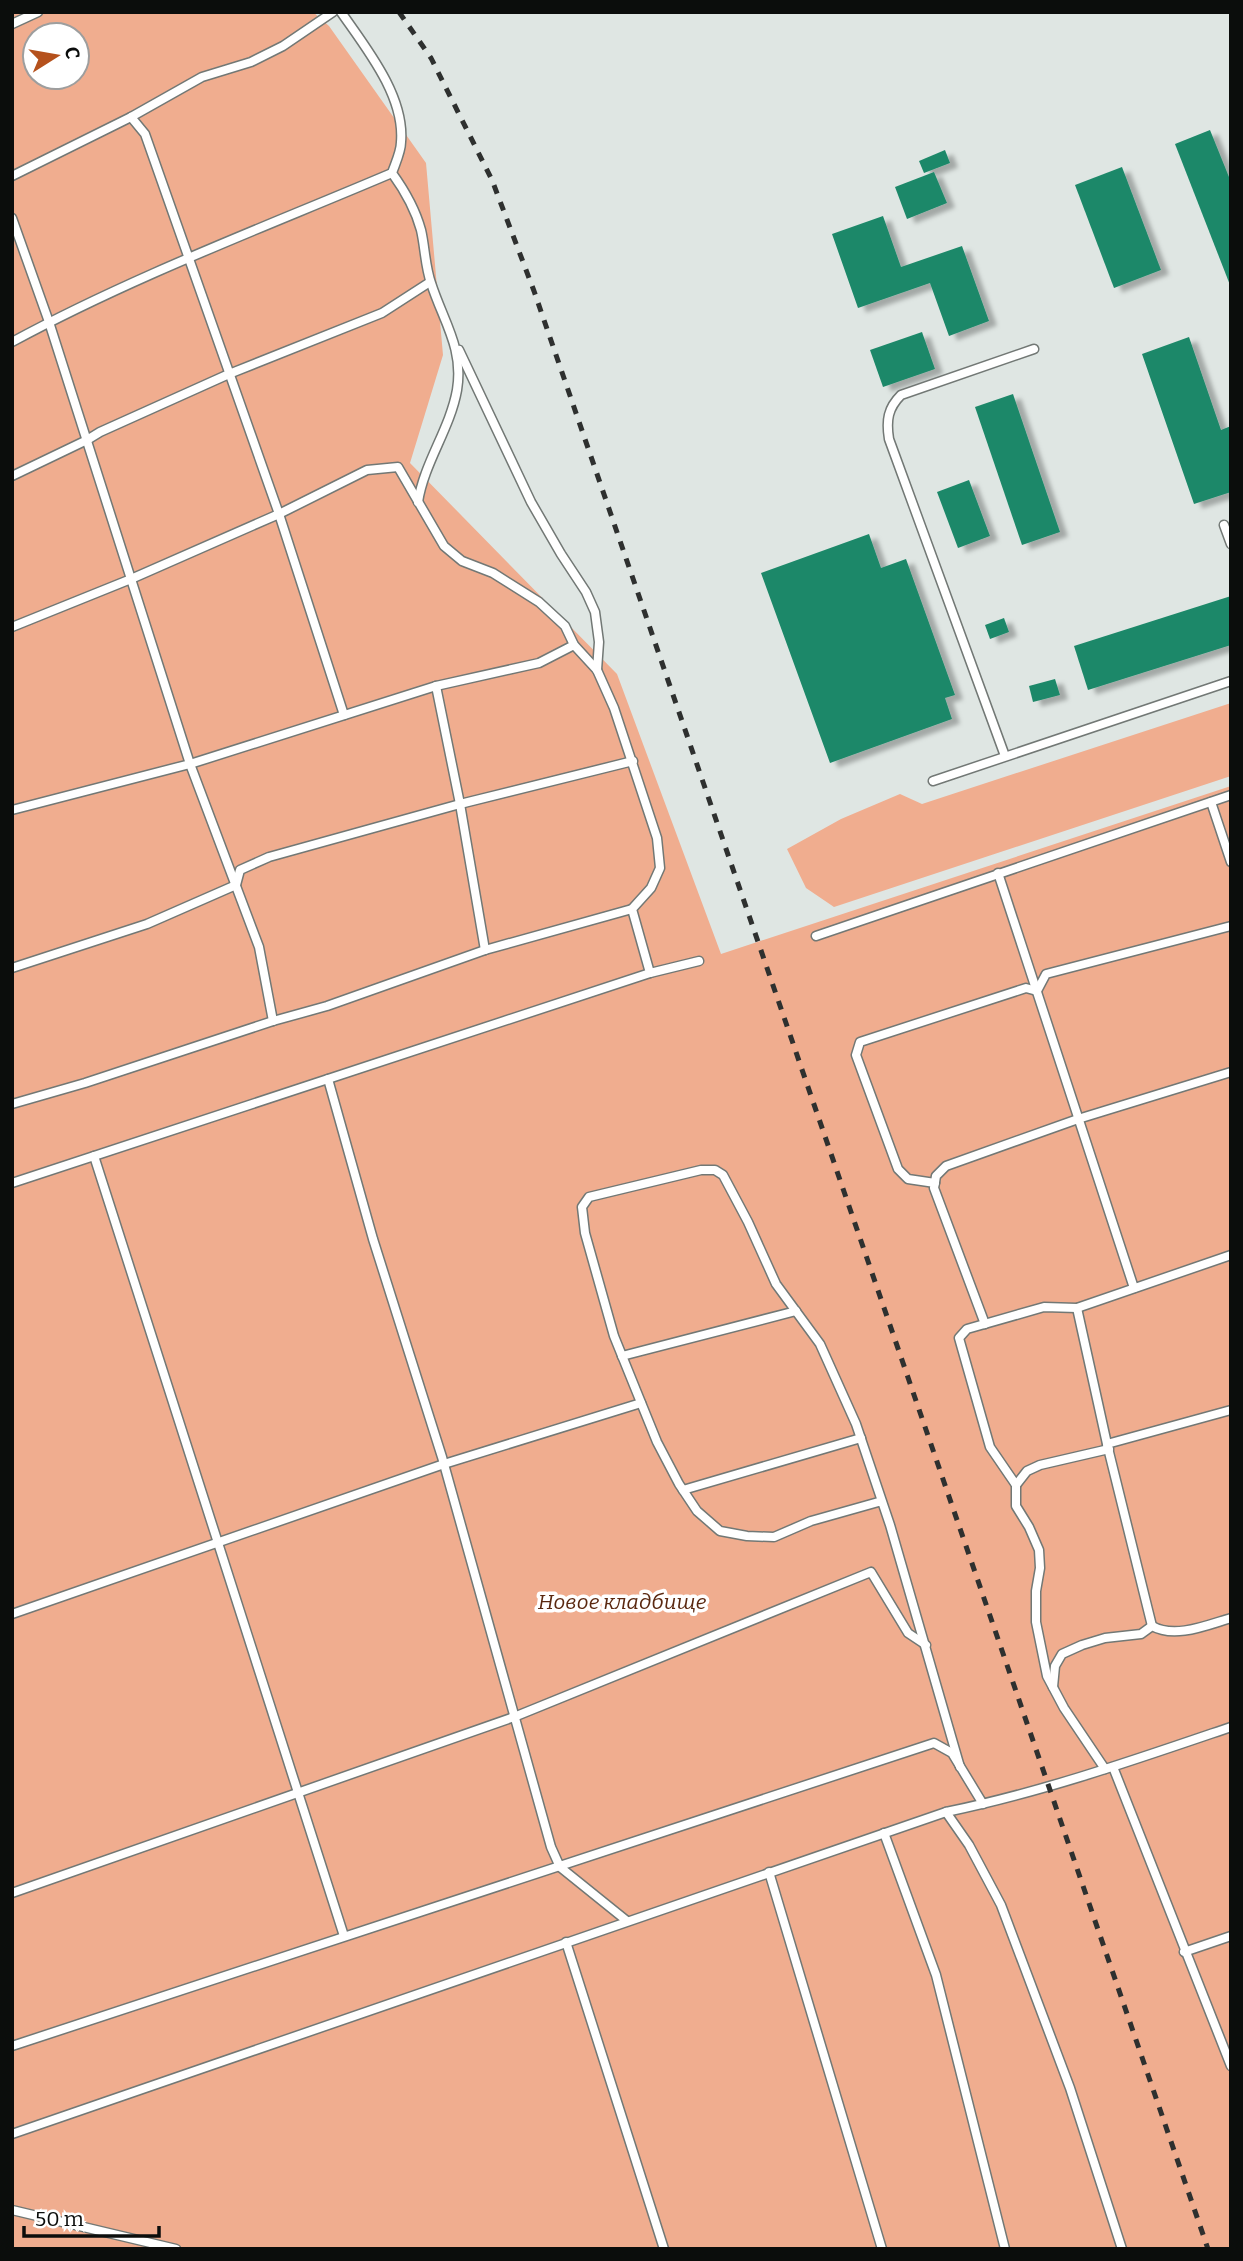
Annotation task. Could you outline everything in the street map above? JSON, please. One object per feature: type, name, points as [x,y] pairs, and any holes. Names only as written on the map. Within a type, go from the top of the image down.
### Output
[{"type":"lane","points":[[12,24],[38,12]]},
{"type":"lane","points":[[12,176],[131,117],[202,77],[251,62],[284,46],[333,12]]},
{"type":"lane","points":[[341,12],[373,57],[397,101],[401,142],[392,173]]},
{"type":"lane","points":[[131,117],[145,134],[279,514],[344,715]]},
{"type":"lane","points":[[12,342],[49,322],[188,259],[392,173]]},
{"type":"lane","points":[[392,173],[409,196],[420,228],[430,282],[453,338],[531,502],[586,592],[595,612],[599,642],[597,670]]},
{"type":"lane","points":[[12,219],[49,322],[190,764],[259,947],[273,1021]]},
{"type":"lane","points":[[12,476],[100,432],[229,374],[382,313],[430,282]]},
{"type":"lane","points":[[418,502],[421,487],[457,393],[459,368],[453,338]]},
{"type":"lane","points":[[1006,756],[889,439],[887,424],[891,406],[901,395],[1034,349]]},
{"type":"lane","points":[[12,627],[131,579],[279,514],[367,470],[398,467],[444,545],[461,561],[493,573],[539,602],[565,626],[574,645],[597,670],[633,761],[657,838],[660,868],[651,888],[632,909],[485,950],[327,1006],[12,1104]]},
{"type":"lane","points":[[1224,524],[1231,544]]},
{"type":"lane","points":[[12,810],[190,764],[436,686],[539,663],[574,645]]},
{"type":"lane","points":[[933,781],[1231,681]]},
{"type":"lane","points":[[436,686],[485,950]]},
{"type":"lane","points":[[236,885],[240,870],[268,857],[460,804],[633,761]]},
{"type":"lane","points":[[816,936],[1231,795]]},
{"type":"lane","points":[[1211,802],[1231,862]]},
{"type":"lane","points":[[999,873],[1134,1288]]},
{"type":"lane","points":[[12,968],[147,924],[236,885]]},
{"type":"lane","points":[[632,909],[650,973]]},
{"type":"lane","points":[[1037,991],[1046,974],[1231,926]]},
{"type":"lane","points":[[12,1183],[650,973],[699,961]]},
{"type":"lane","points":[[934,1183],[908,1179],[898,1169],[856,1055],[860,1042],[1026,988],[1037,991]]},
{"type":"lane","points":[[985,1324],[934,1188],[936,1177],[946,1166],[1078,1119],[1231,1072]]},
{"type":"lane","points":[[328,1079],[373,1240],[444,1464],[551,1847],[559,1867],[626,1921]]},
{"type":"lane","points":[[94,1156],[344,1936]]},
{"type":"lane","points":[[882,1501],[811,1521],[774,1537],[720,1531],[697,1511],[657,1442],[614,1336],[584,1233],[582,1207],[589,1197],[701,1170],[715,1170],[723,1175],[776,1284],[820,1344],[861,1438],[882,1501],[926,1645],[960,1767]]},
{"type":"lane","points":[[1231,1255],[1077,1308],[1044,1307],[967,1329],[959,1338],[990,1447],[1016,1485],[1016,1506],[1039,1550],[1040,1568],[1035,1591],[1036,1622],[1047,1676],[1064,1708],[1109,1768],[1231,2066]]},
{"type":"lane","points":[[1077,1308],[1152,1626],[1162,1632],[1195,1629],[1231,1618]]},
{"type":"lane","points":[[622,1356],[796,1311]]},
{"type":"lane","points":[[12,1614],[444,1464],[641,1403]]},
{"type":"lane","points":[[1016,1485],[1027,1471],[1040,1465],[1231,1410]]},
{"type":"lane","points":[[683,1490],[861,1438]]},
{"type":"lane","points":[[12,1893],[514,1717],[871,1572],[908,1633],[926,1645]]},
{"type":"lane","points":[[1053,1687],[1055,1666],[1062,1654],[1105,1638],[1141,1634],[1152,1626]]},
{"type":"lane","points":[[12,2134],[946,1812],[1109,1768],[1231,1727]]},
{"type":"lane","points":[[12,2046],[934,1743],[952,1753],[983,1804]]},
{"type":"lane","points":[[946,1812],[970,1846],[1001,1905],[1070,2088],[1122,2249]]},
{"type":"lane","points":[[884,1833],[936,1975],[1005,2249]]},
{"type":"lane","points":[[769,1872],[881,2249]]},
{"type":"lane","points":[[1184,1952],[1231,1936]]},
{"type":"lane","points":[[566,1942],[664,2249]]},
{"type":"lane","points":[[12,2210],[176,2249]]},
{"type":"green space","name":"Новое кладбище","points":[[12,12],[313,12],[329,26],[426,163],[443,355],[410,463],[617,674],[721,954],[1231,786],[1231,2249],[12,2249]]},
{"type":"green space","points":[[1231,703],[1231,776],[834,907],[806,888],[787,849],[841,819],[900,794],[922,804]]},
{"type":"building","points":[[1210,130],[1231,182],[1230,285],[1175,144]]},
{"type":"building","points":[[945,150],[950,163],[924,173],[919,161]]},
{"type":"building","points":[[1122,167],[1161,270],[1114,288],[1075,185]]},
{"type":"building","points":[[934,172],[947,203],[907,219],[895,187]]},
{"type":"building","points":[[883,216],[901,267],[962,246],[989,321],[949,336],[930,283],[858,308],[832,234]]},
{"type":"building","points":[[922,332],[935,369],[883,387],[870,350]]},
{"type":"building","points":[[1189,337],[1221,430],[1231,426],[1231,492],[1194,504],[1142,354]]},
{"type":"building","points":[[1013,394],[1060,532],[1022,545],[975,407]]},
{"type":"building","points":[[969,480],[990,536],[958,548],[937,492]]},
{"type":"building","points":[[869,534],[881,568],[906,559],[955,695],[945,698],[952,719],[830,763],[761,573]]},
{"type":"building","points":[[1231,596],[1231,645],[1088,690],[1074,646]]},
{"type":"building","points":[[1004,618],[1009,632],[990,639],[985,625]]},
{"type":"building","points":[[1055,679],[1060,695],[1033,702],[1029,686]]},
{"type":"railway","points":[[399,12],[431,58],[492,180],[534,291],[1208,2249]]}]
